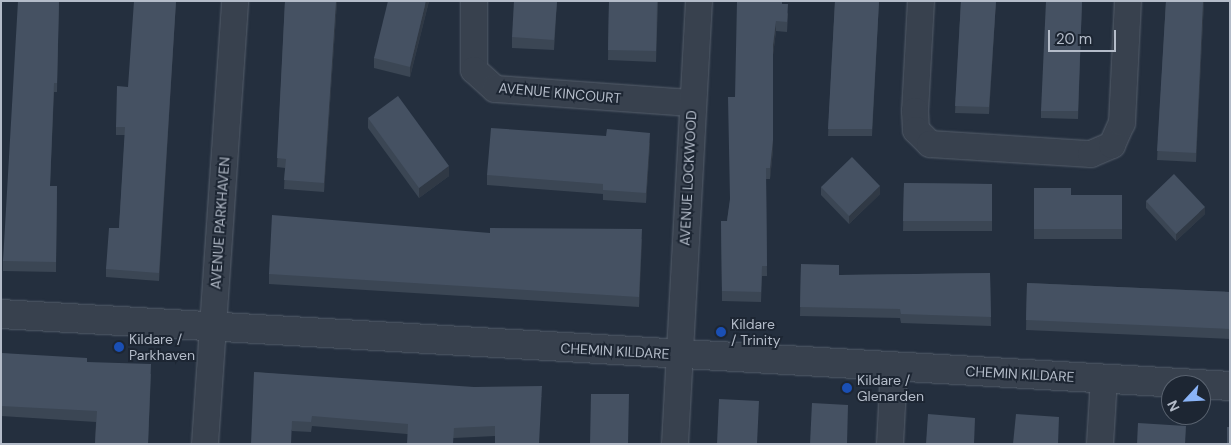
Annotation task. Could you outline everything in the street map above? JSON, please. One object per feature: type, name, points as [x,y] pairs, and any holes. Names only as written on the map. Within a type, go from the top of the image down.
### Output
[{"type":"street","name":"AVENUE PARKHAVEN","points":[[205,444],[235,1]]},
{"type":"street","name":"AVENUE KINCOURT","points":[[474,1],[474,70],[495,89],[692,103]]},
{"type":"street","name":"AVENUE LOCKWOOD","points":[[675,444],[678,354],[699,1]]},
{"type":"street","points":[[921,1],[916,130],[930,144],[1019,152],[1091,154],[1112,145],[1122,124],[1128,1]]},
{"type":"street","name":"CHEMIN KILDARE","points":[[1,314],[1230,386]]},
{"type":"street","points":[[890,444],[894,366]]},
{"type":"street","points":[[1100,444],[1104,379]]},
{"type":"building","points":[[18,1],[59,1],[57,83],[54,83],[50,186],[57,186],[56,262],[3,261]]},
{"type":"building","points":[[134,1],[176,1],[159,273],[106,269],[109,228],[119,228],[125,127],[116,127],[117,86],[128,87]]},
{"type":"building","points":[[285,1],[336,1],[324,183],[284,180],[286,159],[277,158]]},
{"type":"building","points":[[388,1],[426,1],[410,67],[374,58]]},
{"type":"building","points":[[514,1],[557,1],[554,40],[512,37]]},
{"type":"building","points":[[609,1],[657,1],[656,51],[608,50]]},
{"type":"building","points":[[737,1],[782,1],[782,4],[788,4],[787,22],[776,21],[773,45],[773,140],[770,168],[766,168],[767,266],[762,266],[761,292],[722,291],[721,221],[727,221],[730,199],[728,97],[735,97]]},
{"type":"building","points":[[835,1],[879,1],[872,129],[828,129]]},
{"type":"building","points":[[961,1],[996,1],[989,107],[955,106]]},
{"type":"building","points":[[1046,1],[1082,1],[1078,111],[1041,111]]},
{"type":"building","points":[[1166,1],[1203,1],[1196,153],[1157,151]]},
{"type":"building","points":[[398,96],[449,166],[419,188],[368,118]]},
{"type":"building","points":[[491,128],[606,136],[607,129],[650,133],[646,193],[603,190],[603,184],[487,175]]},
{"type":"building","points":[[852,157],[880,186],[849,216],[821,187]]},
{"type":"building","points":[[1174,174],[1205,207],[1176,234],[1146,201]]},
{"type":"building","points":[[904,183],[992,184],[992,221],[903,221]]},
{"type":"building","points":[[1034,188],[1071,188],[1071,195],[1122,195],[1122,229],[1034,229]]},
{"type":"building","points":[[272,215],[490,233],[490,228],[642,229],[639,297],[269,274]]},
{"type":"building","points":[[801,264],[839,265],[839,275],[990,273],[991,317],[901,314],[900,309],[800,307]]},
{"type":"building","points":[[1027,283],[1230,292],[1230,329],[1026,320]]},
{"type":"building","points":[[1,353],[87,358],[87,362],[151,364],[148,444],[95,444],[97,411],[1,406]]},
{"type":"building","points":[[254,372],[474,387],[542,386],[539,444],[495,444],[495,426],[454,428],[453,444],[407,444],[408,424],[312,416],[311,422],[292,421],[291,444],[251,444]]},
{"type":"building","points":[[591,394],[629,394],[628,444],[590,444]]},
{"type":"building","points":[[719,399],[759,401],[757,444],[717,444]]},
{"type":"building","points":[[812,403],[848,405],[847,444],[810,444]]},
{"type":"building","points":[[928,414],[975,418],[974,444],[926,444]]},
{"type":"building","points":[[1016,414],[1059,417],[1058,444],[1013,444]]},
{"type":"building","points":[[1138,423],[1186,426],[1185,444],[1137,444]]},
{"type":"building","points":[[1227,427],[1230,427],[1230,444],[1227,444]]},
{"type":"place","name":"Kildare / Trinity","points":[[721,332]]},
{"type":"place","name":"Kildare / Parkhaven","points":[[119,347]]},
{"type":"place","name":"Kildare / Glenarden","points":[[847,388]]}]
